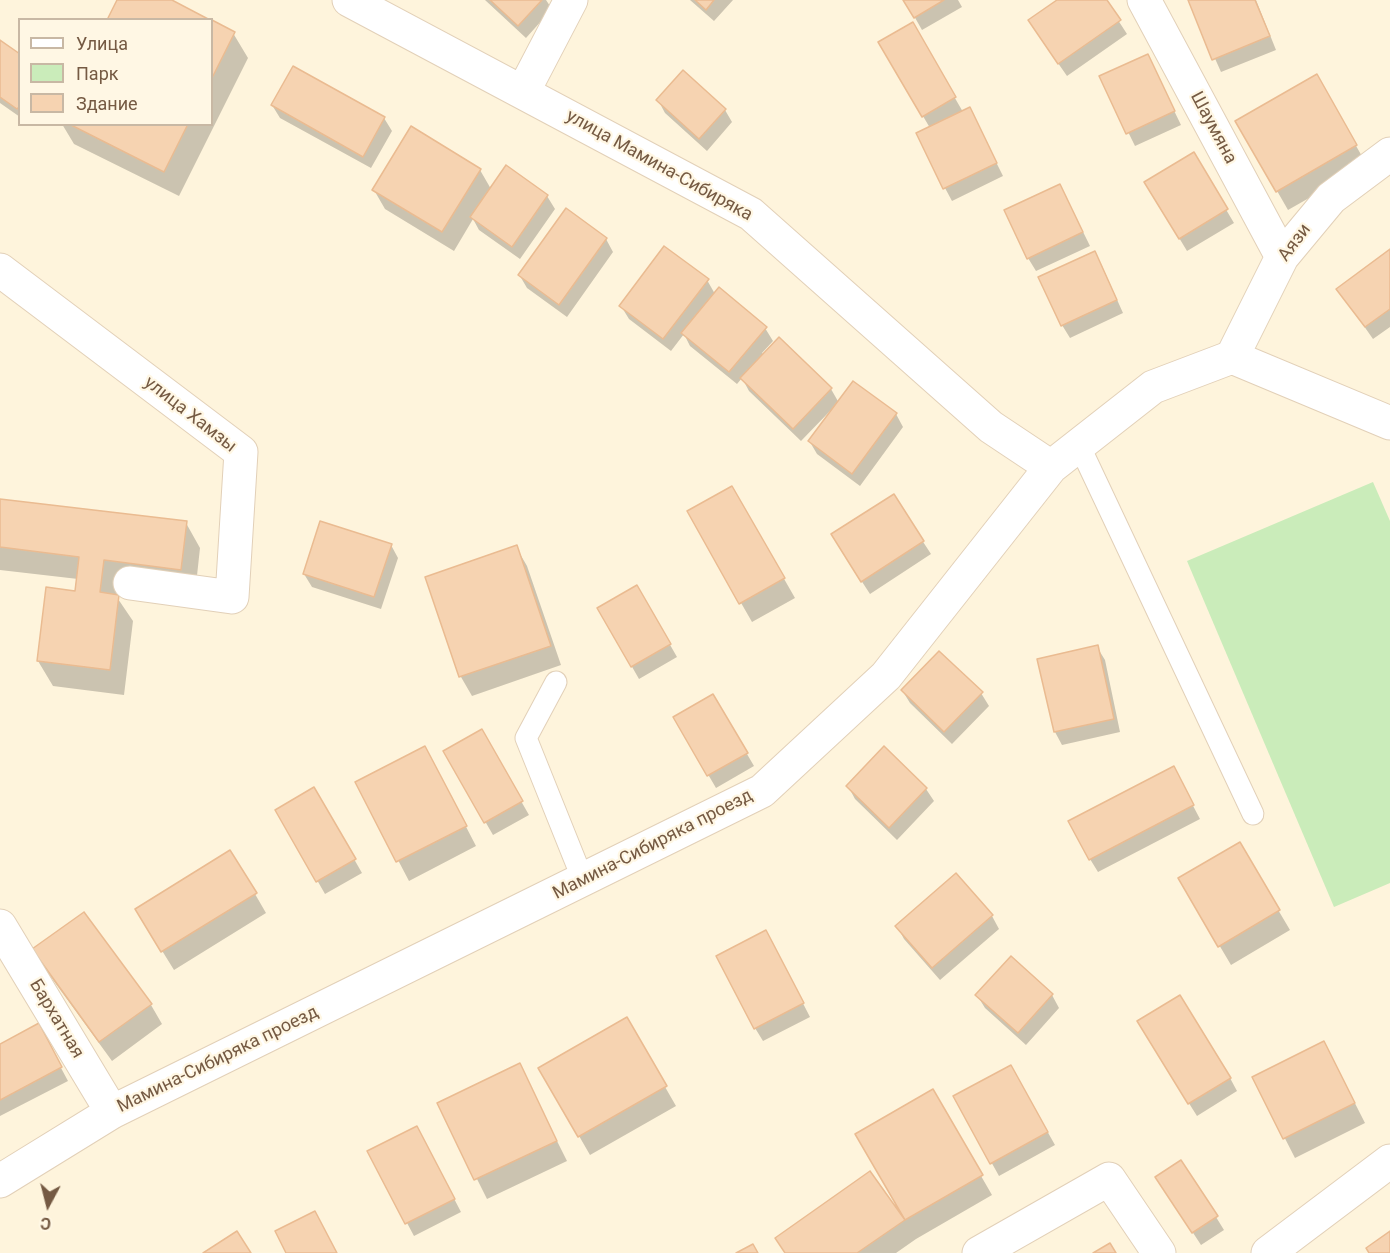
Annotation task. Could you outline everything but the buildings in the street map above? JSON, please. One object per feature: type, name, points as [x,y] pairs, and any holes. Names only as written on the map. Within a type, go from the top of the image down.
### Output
[{"type":"street","name":"улица Мамина-Сибиряка","points":[[349,0],[752,214],[991,427],[1051,467]]},
{"type":"street","points":[[523,92],[571,0]]},
{"type":"street","name":"Шаумяна","points":[[1144,0],[1282,257]]},
{"type":"street","name":"Аязи","points":[[1232,357],[1282,257],[1331,198],[1390,154]]},
{"type":"street","name":"улица Хамзы","points":[[0,270],[241,452],[232,597],[130,583]]},
{"type":"street","points":[[1232,357],[1390,423]]},
{"type":"street","name":"Мамина-Сибиряка проезд","points":[[0,1181],[112,1112],[762,791],[886,676],[1051,467],[1153,387],[1232,357]]},
{"type":"street","name":"Бархатная","points":[[0,926],[112,1112]]},
{"type":"street","points":[[1268,1253],[1390,1161]]},
{"type":"street","points":[[979,1253],[1109,1179],[1159,1253]]},
{"type":"lane","points":[[1079,446],[1253,814]]},
{"type":"lane","points":[[556,682],[526,738],[583,880]]},
{"type":"green space","points":[[1373,482],[1390,521],[1390,883],[1334,907],[1187,561]]}]
